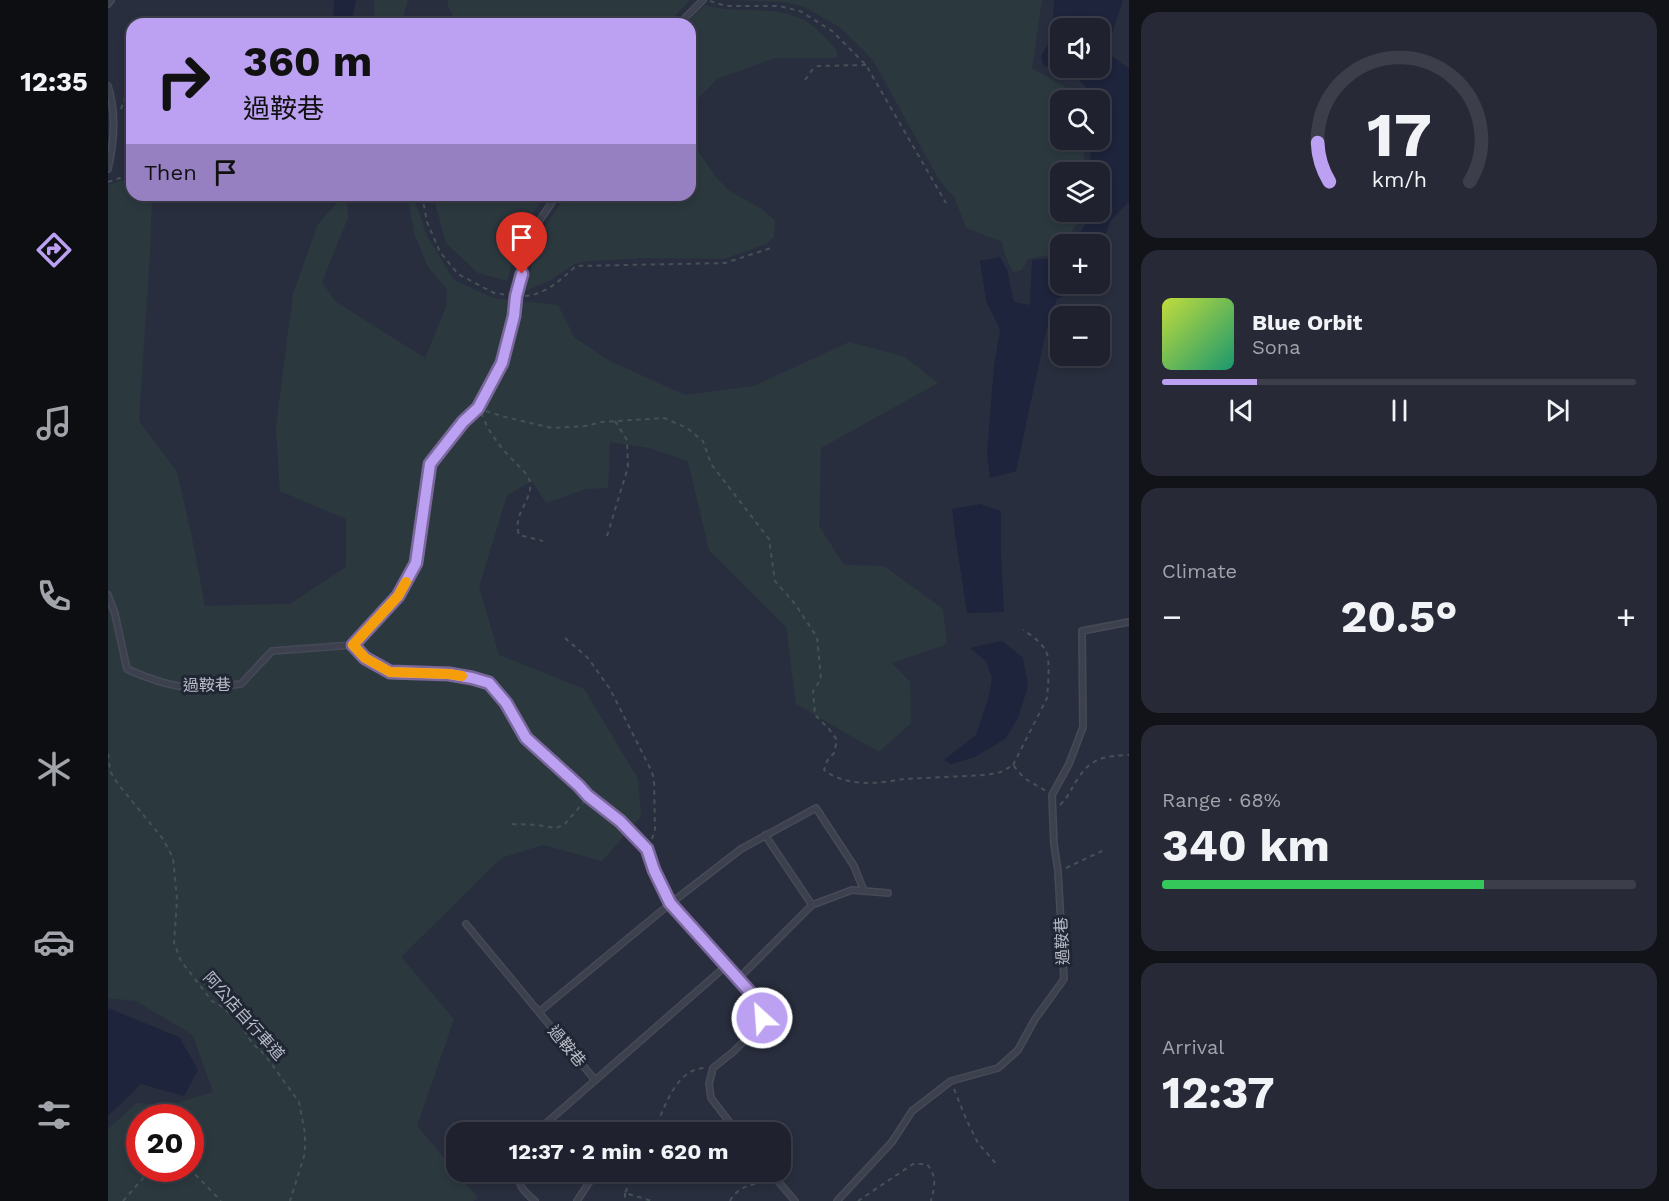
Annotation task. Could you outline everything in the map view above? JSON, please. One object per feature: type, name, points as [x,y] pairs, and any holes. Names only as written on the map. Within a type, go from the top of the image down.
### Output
[{"type":"lane","points":[[685,18],[703,0]]},
{"type":"lane","points":[[108,86],[113,121],[113,148],[108,169]]},
{"type":"lane","points":[[553,201],[533,230],[502,363],[478,408],[463,422],[430,464],[416,563],[398,596],[353,645],[365,658],[390,672],[449,674],[489,683],[506,703],[526,738],[588,796],[620,821],[647,849],[670,903],[758,1001],[763,1013],[762,1018],[748,1037],[733,1053],[713,1068],[710,1084],[711,1098],[729,1122]]},
{"type":"lane","name":"過鞍巷","points":[[108,595],[115,614],[127,669],[170,685],[203,688],[241,684],[273,651],[353,645]]},
{"type":"lane","points":[[1052,795],[1083,727],[1082,631],[1129,622]]},
{"type":"lane","name":"過鞍巷","points":[[837,1201],[892,1142],[912,1111],[951,1081],[998,1068],[1018,1050],[1035,1019],[1064,979],[1052,795]]},
{"type":"lane","name":"過鞍巷","points":[[539,1012],[670,903],[741,849],[816,808],[854,866],[864,891]]},
{"type":"lane","points":[[765,835],[812,905]]},
{"type":"lane","points":[[738,979],[812,905],[852,890],[888,893]]},
{"type":"lane","name":"過鞍巷","points":[[466,924],[595,1080]]},
{"type":"lane","name":"過鞍巷","points":[[547,1122],[726,966]]},
{"type":"lane","points":[[520,1182],[523,1191],[535,1201]]},
{"type":"lane","points":[[577,1201],[590,1182]]},
{"type":"lane","points":[[780,1182],[795,1201]]},
{"type":"path","points":[[708,0],[726,6],[779,6],[800,11],[832,32],[866,65],[946,202]]},
{"type":"path","points":[[805,80],[818,66],[866,65]]},
{"type":"path","points":[[120,112],[126,95]]},
{"type":"path","points":[[108,182],[126,174]]},
{"type":"path","points":[[423,201],[427,222],[440,252],[458,274],[494,293],[516,296],[537,295],[555,285],[576,266],[725,263],[771,248]]},
{"type":"path","points":[[478,408],[552,428],[664,418],[687,428],[703,441],[711,464],[769,539],[775,581],[795,604],[817,637],[821,679],[813,691],[815,715],[837,740],[834,753],[827,761],[824,770],[832,776],[854,783],[986,775],[1013,765],[1047,698],[1048,689],[1047,653],[1035,638],[1023,630]]},
{"type":"path","points":[[478,408],[486,425],[508,456],[526,473],[530,482],[527,498],[519,513],[517,528],[519,535],[543,541]]},
{"type":"path","points":[[607,536],[628,467],[627,440],[615,421]]},
{"type":"path","points":[[566,638],[588,658],[610,689],[654,778],[655,831],[647,849]]},
{"type":"path","name":"阿公店自行車道","points":[[108,754],[110,771],[118,784],[163,839],[173,858],[177,900],[174,943],[181,961],[212,1001],[224,1008],[243,1028],[252,1043],[265,1055],[299,1102],[305,1133],[305,1153],[290,1201]]},
{"type":"path","points":[[1054,812],[1069,796],[1079,776],[1096,760],[1108,756],[1129,755]]},
{"type":"path","points":[[1013,765],[1024,778],[1052,795]]},
{"type":"path","points":[[512,824],[555,828],[564,825],[588,796]]},
{"type":"path","points":[[1058,871],[1102,851]]},
{"type":"path","points":[[659,1122],[680,1079],[697,1069],[713,1068]]},
{"type":"path","points":[[951,1081],[978,1143],[998,1166]]},
{"type":"path","points":[[858,1201],[913,1164],[927,1164],[934,1172],[932,1201]]},
{"type":"path","points":[[123,1201],[140,1182]]},
{"type":"path","points":[[203,1182],[221,1201]]},
{"type":"path","points":[[625,1201],[625,1193],[630,1182]]},
{"type":"path","points":[[730,1201],[733,1195],[753,1183],[780,1182]]},
{"type":"path","points":[[625,1193],[652,1201]]},
{"type":"shaded area","points":[[374,0],[408,0],[403,18],[375,18]]},
{"type":"shaded area","points":[[447,0],[690,0],[673,18],[454,18]]},
{"type":"shaded area","points":[[735,0],[1042,0],[1032,68],[1070,90],[1050,90],[1050,150],[1084,150],[1084,162],[1050,162],[1050,222],[1078,222],[1070,234],[1050,234],[1050,255],[1028,259],[1022,270],[1013,272],[1002,242],[966,228],[954,196],[937,176],[873,60],[841,28],[803,6],[782,2]]},
{"type":"shaded area","points":[[705,5],[732,10],[785,13],[798,17],[817,30],[837,51],[837,58],[775,58],[717,79],[696,101],[696,18],[692,18]]},
{"type":"shaded area","points":[[696,148],[715,176],[728,190],[763,210],[775,220],[774,237],[766,244],[724,259],[645,258],[589,261],[574,264],[551,280],[525,291],[541,233],[562,201],[696,201]]},
{"type":"shaded area","points":[[126,179],[126,201],[152,201],[139,421],[177,472],[205,606],[290,604],[346,567],[346,519],[280,491],[276,427],[293,294],[318,224],[339,201],[347,201],[348,218],[322,282],[336,302],[425,358],[446,307],[447,289],[428,267],[414,233],[409,204],[412,201],[415,201],[427,236],[454,280],[493,298],[558,305],[574,337],[608,360],[685,395],[754,386],[849,342],[905,357],[938,383],[821,448],[819,526],[844,565],[884,566],[943,609],[947,644],[892,663],[910,682],[911,723],[879,752],[796,704],[786,627],[709,550],[688,461],[649,448],[610,442],[608,488],[586,489],[546,503],[532,481],[507,495],[479,587],[499,655],[584,689],[638,779],[641,816],[602,861],[543,845],[501,858],[401,957],[454,1019],[417,1126],[446,1160],[446,1182],[464,1182],[478,1198],[473,1201],[108,1201],[108,1129],[126,1113],[126,1182],[204,1182],[204,1104],[173,1104],[213,1092],[193,1035],[136,1001],[108,998],[108,185]]},
{"type":"shaded area","points":[[435,201],[542,201],[522,228],[507,281],[478,273],[446,243]]},
{"type":"water","points":[[334,0],[356,0],[352,18],[333,18]]},
{"type":"water","points":[[1054,0],[1123,0],[1112,33],[1112,56],[1129,69],[1129,202],[1111,220],[1105,234],[1080,234],[1086,222],[1110,222],[1110,162],[1091,162],[1090,150],[1110,150],[1110,90],[1088,90],[1076,78],[1110,78],[1110,18],[1053,18]]},
{"type":"water","points":[[1050,41],[1050,68],[1043,65],[1041,56]]},
{"type":"water","points":[[1000,257],[1007,270],[1014,302],[1030,305],[1032,260],[1050,259],[1050,294],[1067,294],[1057,299],[1055,306],[1050,306],[1050,319],[1016,471],[990,478],[987,453],[994,366],[1000,330],[986,300],[980,261]]},
{"type":"water","points":[[980,504],[1001,511],[1004,612],[967,613],[952,509]]},
{"type":"water","points":[[1002,641],[1023,658],[1028,686],[1018,718],[1005,739],[975,757],[951,764],[944,760],[976,735],[989,696],[992,677],[986,661],[970,648]]},
{"type":"water","points":[[108,1008],[179,1037],[198,1070],[184,1096],[141,1084],[108,1116]]},
{"type":"slow traffic","points":[[406,582],[398,596],[353,645],[365,658],[390,672],[462,676]]},
{"type":"route","points":[[522,274],[502,363],[478,408],[463,422],[430,464],[416,563],[398,596],[353,645],[365,658],[390,672],[449,674],[489,683],[506,703],[526,738],[588,796],[620,821],[647,849],[670,903],[758,1001],[763,1013],[762,1018]]}]
